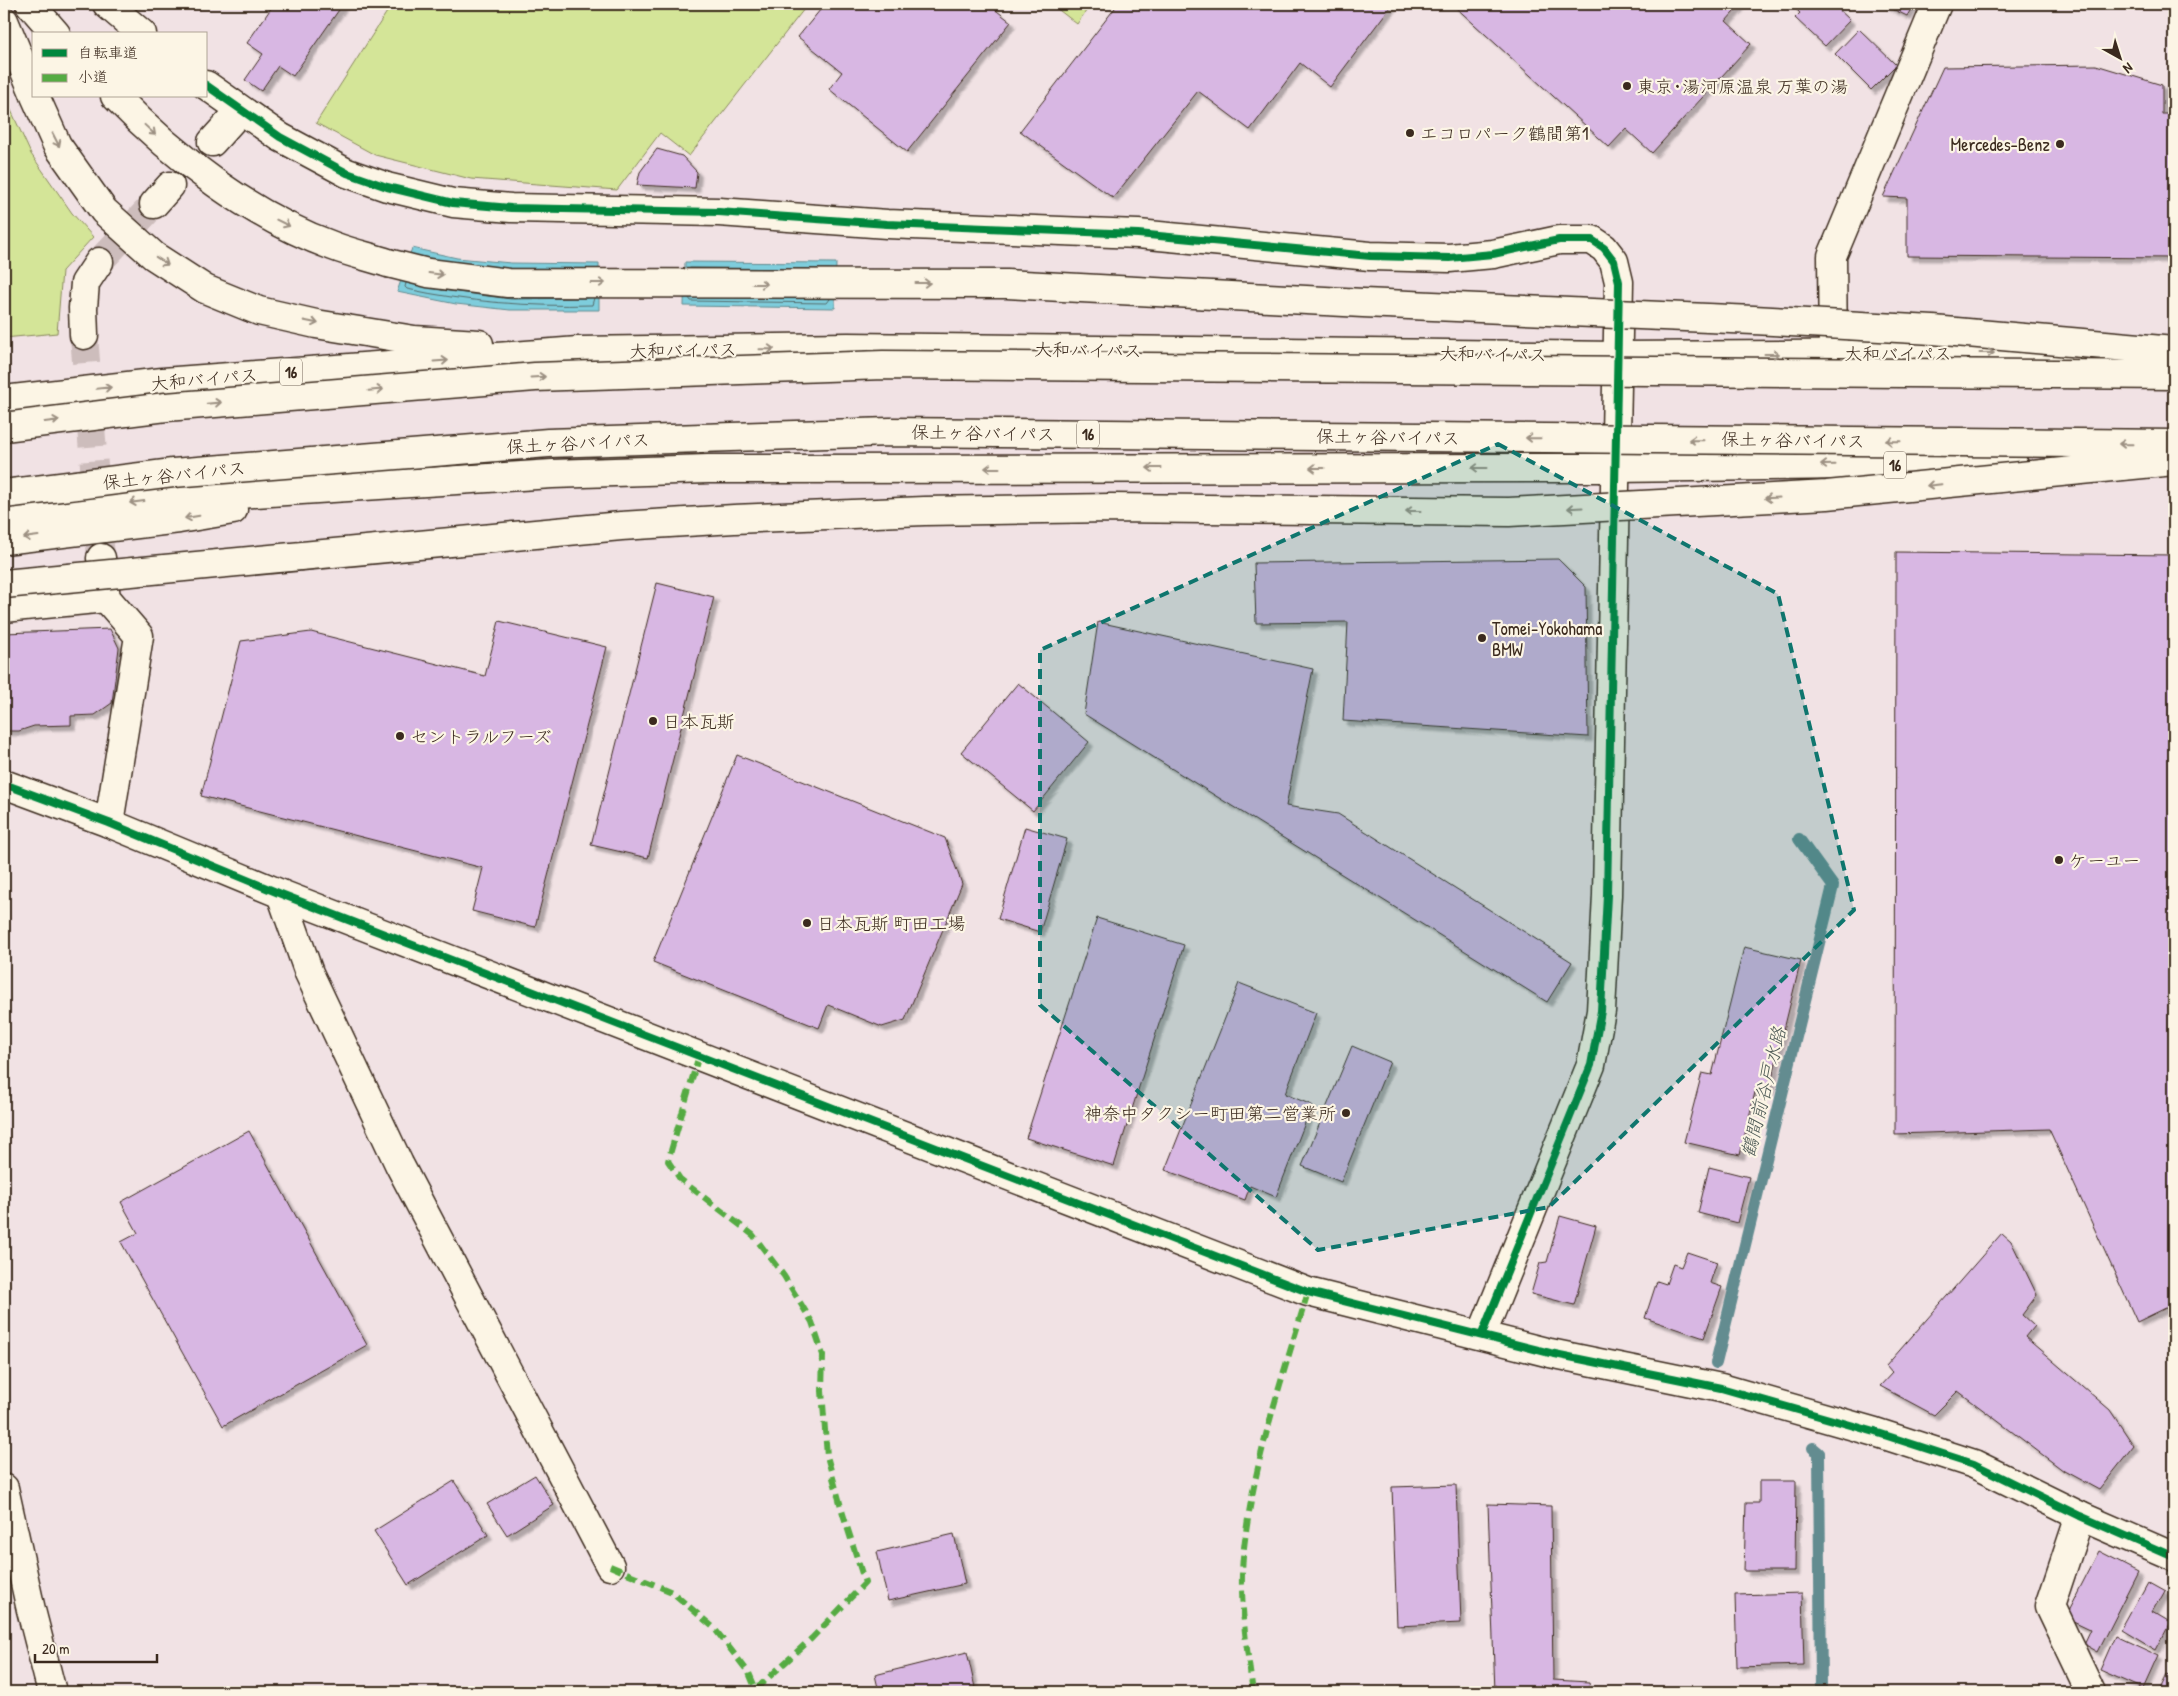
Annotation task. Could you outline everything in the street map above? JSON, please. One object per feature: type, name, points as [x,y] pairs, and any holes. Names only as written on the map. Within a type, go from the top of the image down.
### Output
[{"type":"main road","points":[[30,4],[54,32]]},
{"type":"main road","points":[[108,4],[140,32]]},
{"type":"main road","points":[[1833,354],[1832,256],[1938,4]]},
{"type":"main road","points":[[4,21],[32,90]]},
{"type":"main road","points":[[208,87],[240,111],[299,149],[347,173],[387,187],[453,203],[567,210],[719,212],[887,224],[1138,234],[1370,256],[1449,258],[1493,254],[1559,240],[1592,240],[1604,248],[1614,261],[1619,282],[1608,895],[1601,1011],[1591,1065],[1482,1334]]},
{"type":"main road","points":[[35,98],[57,145],[104,212],[154,256],[205,289],[259,311],[316,324],[414,340],[578,351]]},
{"type":"main road","points":[[117,98],[170,148],[228,192],[277,220],[333,246],[388,263],[428,273],[508,283],[1007,284],[1363,303],[1744,319],[1923,329],[2174,352]]},
{"type":"main road","points":[[212,142],[240,111]]},
{"type":"main road","points":[[84,335],[83,308],[86,283],[99,262]]},
{"type":"main road","name":"大和バイパス","points":[[4,400],[163,382],[578,351],[848,348],[1618,356],[2174,352]]},
{"type":"main road","name":"16","points":[[4,427],[166,407],[535,377],[883,365],[2174,375]]},
{"type":"main road","name":"保土ヶ谷バイパス","points":[[4,494],[173,473],[548,443],[890,432],[2174,444]]},
{"type":"main road","points":[[4,584],[621,526],[734,519],[924,511],[1111,508],[1509,512],[1827,495],[2174,461]]},
{"type":"main road","name":"16","points":[[4,518],[174,498],[552,474],[708,469],[1616,468],[1852,465],[2174,469]]},
{"type":"main road","points":[[4,540],[179,519],[378,485]]},
{"type":"main road","points":[[101,558],[106,598],[139,636],[109,823]]},
{"type":"main road","points":[[4,608],[106,598]]},
{"type":"main road","points":[[4,784],[109,823],[281,894],[1308,1292],[1482,1334],[1550,1353],[1721,1388],[1875,1432],[1974,1464],[2080,1516],[2174,1558]]},
{"type":"main road","points":[[281,894],[309,974],[399,1164],[610,1566]]},
{"type":"main road","points":[[4,1488],[52,1692]]},
{"type":"main road","points":[[2080,1516],[2050,1606],[2091,1692]]},
{"type":"highlighted area","points":[[1498,444],[1778,594],[1854,910],[1549,1207],[1318,1250],[1040,1005],[1040,650]]},
{"type":"green space","points":[[392,4],[808,4],[689,156],[660,133],[617,190],[471,179],[375,155],[316,123]]},
{"type":"green space","points":[[1051,4],[1091,4],[1077,24]]},
{"type":"green space","points":[[10,108],[31,154],[72,213],[93,237],[62,271],[57,333],[4,338],[4,110]]},
{"type":"water","points":[[412,248],[457,258],[511,263],[599,264],[599,310],[510,310],[456,304],[397,292]]},
{"type":"water","points":[[685,262],[836,263],[835,308],[684,306]]},
{"type":"building","points":[[274,4],[343,4],[293,76],[278,66],[261,91],[245,80],[263,54],[247,43]]},
{"type":"building","points":[[825,4],[988,4],[1011,22],[907,152],[829,89],[842,72],[798,37]]},
{"type":"building","points":[[1118,4],[1388,4],[1391,6],[1330,87],[1300,63],[1250,130],[1198,91],[1113,198],[1020,131]]},
{"type":"building","name":"東京･湯河原温泉 万葉の湯","points":[[1452,4],[1741,4],[1726,21],[1751,44],[1652,153],[1626,129],[1609,147]]},
{"type":"building","points":[[1791,4],[1833,4],[1850,20],[1825,46],[1795,18],[1800,13]]},
{"type":"building","points":[[1882,4],[1914,4],[1907,16]]},
{"type":"building","points":[[1859,29],[1896,65],[1871,90],[1835,54]]},
{"type":"building","points":[[2096,65],[2162,85],[2162,114],[2174,114],[2174,258],[1907,256],[1907,198],[1883,197],[1943,67]]},
{"type":"building","points":[[657,149],[682,156],[697,172],[695,188],[637,185],[640,172]]},
{"type":"building","points":[[1896,552],[2174,555],[2174,1304],[2137,1322],[2049,1129],[1895,1134]]},
{"type":"building","points":[[1558,559],[1586,587],[1588,737],[1343,721],[1348,622],[1256,623],[1254,563]]},
{"type":"building","name":"日本瓦斯","points":[[657,583],[714,597],[648,858],[591,845]]},
{"type":"building","name":"セントラルフーズ","points":[[499,621],[607,647],[535,927],[472,911],[483,868],[201,796],[241,641],[311,632],[485,676]]},
{"type":"building","points":[[1098,622],[1313,669],[1286,806],[1338,814],[1572,962],[1547,1002],[1084,714]]},
{"type":"building","points":[[110,629],[119,648],[112,703],[95,715],[71,716],[71,725],[34,726],[19,731],[4,731],[4,633]]},
{"type":"building","points":[[1018,683],[1089,742],[1033,811],[961,752]]},
{"type":"building","name":"日本瓦斯 町田工場","points":[[737,755],[945,838],[962,884],[905,1020],[882,1027],[828,1005],[819,1028],[653,962]]},
{"type":"building","points":[[1025,827],[1067,839],[1040,932],[998,919]]},
{"type":"building","points":[[1097,918],[1184,945],[1114,1166],[1026,1138]]},
{"type":"building","points":[[1744,947],[1801,960],[1769,1091],[1756,1088],[1740,1155],[1684,1142],[1702,1073],[1712,1075]]},
{"type":"building","points":[[1239,983],[1316,1013],[1285,1094],[1312,1105],[1276,1197],[1250,1186],[1245,1200],[1165,1170]]},
{"type":"building","points":[[1352,1046],[1390,1062],[1341,1182],[1302,1166]]},
{"type":"building","points":[[249,1131],[367,1345],[223,1426],[121,1242],[138,1233],[121,1202]]},
{"type":"building","points":[[1709,1167],[1749,1177],[1737,1223],[1698,1213]]},
{"type":"building","points":[[1560,1216],[1596,1226],[1574,1305],[1531,1294],[1540,1263],[1547,1262]]},
{"type":"building","points":[[2002,1233],[2011,1241],[2037,1295],[2022,1315],[2034,1326],[2025,1337],[2110,1410],[2134,1446],[2099,1490],[2064,1471],[1958,1391],[1934,1415],[1880,1386],[1892,1373],[1886,1366]]},
{"type":"building","points":[[1687,1252],[1717,1262],[1710,1283],[1722,1287],[1704,1338],[1645,1318],[1657,1281],[1666,1284],[1673,1264],[1681,1267]]},
{"type":"building","points":[[535,1475],[554,1505],[507,1535],[487,1504]]},
{"type":"building","points":[[454,1481],[488,1535],[408,1585],[374,1531]]},
{"type":"building","points":[[1759,1481],[1796,1481],[1795,1571],[1744,1571],[1746,1503],[1759,1503]]},
{"type":"building","points":[[1456,1485],[1461,1623],[1397,1626],[1392,1487]]},
{"type":"building","points":[[1488,1504],[1551,1506],[1553,1680],[1589,1682],[1591,1692],[1495,1692]]},
{"type":"building","points":[[954,1534],[965,1584],[888,1601],[877,1552]]},
{"type":"building","points":[[2099,1551],[2138,1571],[2097,1652],[2083,1644],[2090,1629],[2065,1617]]},
{"type":"building","points":[[2147,1582],[2165,1592],[2153,1613],[2170,1623],[2156,1650],[2121,1629]]},
{"type":"building","points":[[1802,1593],[1804,1665],[1737,1667],[1735,1595]]},
{"type":"building","points":[[2116,1636],[2159,1656],[2144,1689],[2101,1670]]},
{"type":"building","points":[[967,1652],[976,1692],[879,1692],[875,1675]]},
{"type":"building","points":[[2168,1674],[2174,1676],[2174,1692],[2159,1692]]},
{"type":"waterway","name":"鶴間前谷戸水路","points":[[1716,1363],[1833,886],[1799,839]]},
{"type":"waterway","points":[[1813,1448],[1819,1453],[1821,1692]]},
{"type":"tunnel","points":[[99,262],[154,204]]},
{"type":"tunnel","points":[[84,335],[101,558]]},
{"type":"marked path","points":[[699,1055],[668,1161],[680,1179],[753,1235],[784,1276],[812,1322],[823,1355],[822,1391],[827,1456],[865,1583],[812,1638],[756,1689]]},
{"type":"marked path","points":[[1253,1692],[1244,1625],[1242,1590],[1247,1523],[1269,1423],[1308,1292]]},
{"type":"marked path","points":[[610,1566],[672,1592],[714,1628],[749,1673],[757,1692]]},
{"type":"cycle path","points":[[208,86],[280,137],[347,173],[387,187],[453,203],[511,208],[719,212],[887,224],[1138,234],[1370,256],[1449,258],[1493,254],[1559,240],[1592,240],[1604,248],[1614,261],[1619,282],[1607,895],[1601,1011],[1591,1065],[1482,1334]]},
{"type":"cycle path","points":[[4,784],[109,823],[281,894],[1308,1292],[1550,1353],[1721,1388],[1875,1432],[1974,1464],[2080,1516],[2174,1557]]},
{"type":"place","name":"東京･湯河原温泉 万葉の湯","points":[[1627,86]]},
{"type":"place","name":"エコロパーク鶴間第1","points":[[1410,133]]},
{"type":"place","name":"Mercedes-Benz","points":[[2060,144]]},
{"type":"place","name":"Tomei-Yokohama BMW","points":[[1482,638]]},
{"type":"place","name":"日本瓦斯","points":[[653,721]]},
{"type":"place","name":"セントラルフーズ","points":[[400,736]]},
{"type":"place","name":"ケーユー","points":[[2059,860]]},
{"type":"place","name":"日本瓦斯 町田工場","points":[[807,923]]},
{"type":"place","name":"神奈中タクシー町田第二営業所","points":[[1346,1113]]}]
